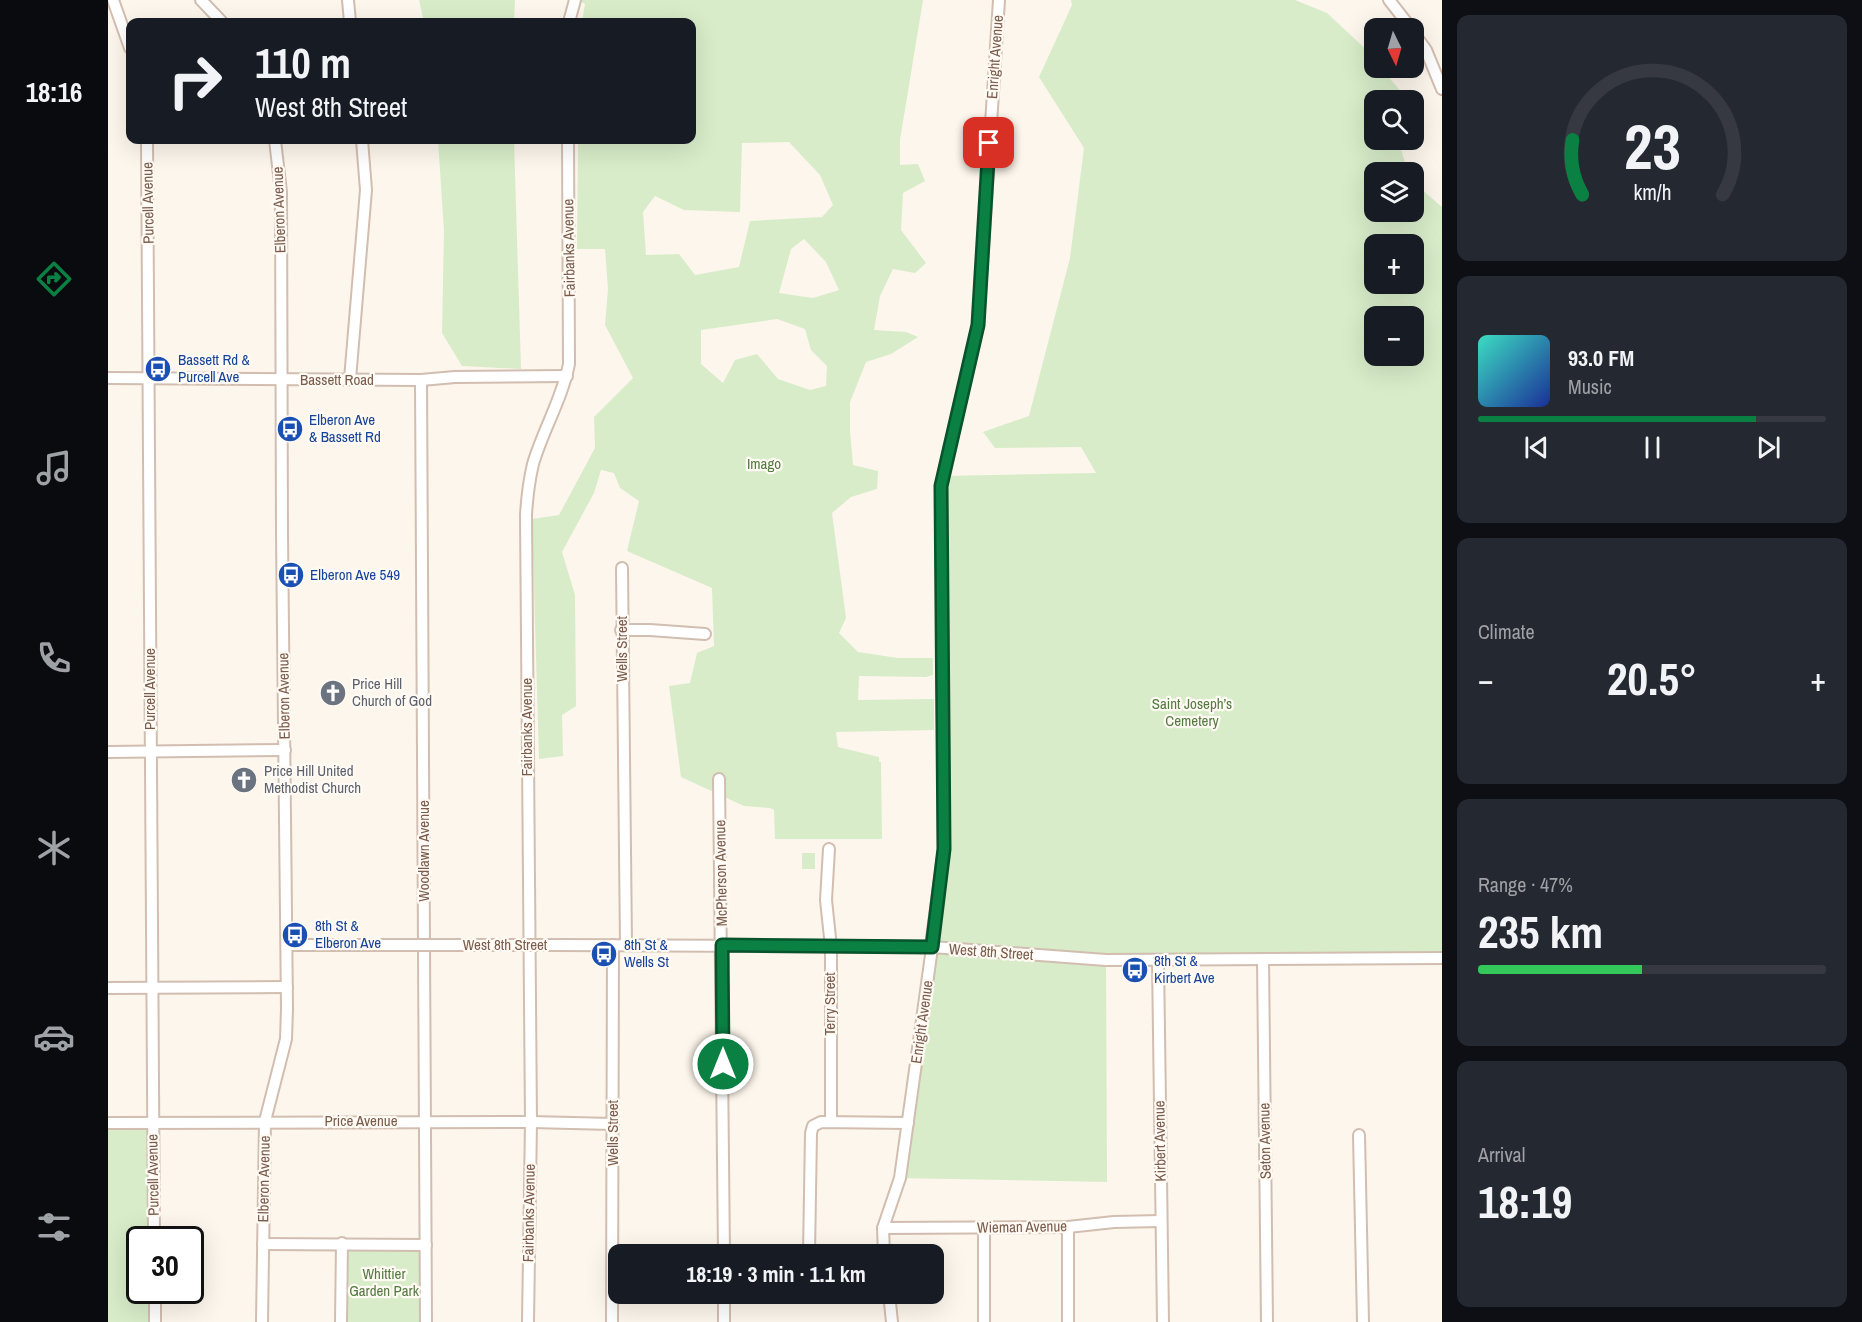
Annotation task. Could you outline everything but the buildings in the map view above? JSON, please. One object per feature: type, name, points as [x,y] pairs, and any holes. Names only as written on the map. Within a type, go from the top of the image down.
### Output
[{"type":"street","points":[[113,0],[126,37]]},
{"type":"street","points":[[201,0],[218,18]]},
{"type":"street","points":[[348,0],[350,18]]},
{"type":"street","points":[[570,18],[574,0]]},
{"type":"street","name":"Enright Avenue","points":[[884,1244],[883,1228],[900,1178],[944,849],[941,486],[978,325],[999,0]]},
{"type":"street","points":[[1389,0],[1403,18]]},
{"type":"street","points":[[108,24],[121,24]]},
{"type":"street","points":[[1424,47],[1442,89]]},
{"type":"street","name":"Purcell Avenue","points":[[147,144],[154,1226]]},
{"type":"street","name":"Elberon Avenue","points":[[262,1322],[265,1121],[286,1039],[287,987],[281,192],[275,144]]},
{"type":"street","points":[[350,379],[366,190],[362,144]]},
{"type":"street","name":"Fairbanks Avenue","points":[[528,1322],[531,1122],[526,515],[527,494],[534,464],[567,376],[570,348],[568,144]]},
{"type":"street","name":"Bassett Road","points":[[108,378],[421,380],[455,377],[567,376]]},
{"type":"street","name":"Woodlawn Avenue","points":[[421,380],[426,1322]]},
{"type":"street","name":"Wells Street","points":[[622,568],[626,945]]},
{"type":"street","points":[[621,630],[705,634]]},
{"type":"street","points":[[108,752],[285,750]]},
{"type":"street","name":"McPherson Avenue","points":[[719,779],[724,1244]]},
{"type":"street","name":"Terry Street","points":[[829,849],[826,900],[831,946],[831,1122]]},
{"type":"street","name":"West 8th Street","points":[[287,945],[932,947],[1106,960],[1442,958]]},
{"type":"street","name":"Wells Street","points":[[612,1322],[613,945]]},
{"type":"street","name":"Kirbert Avenue","points":[[1158,960],[1163,1322]]},
{"type":"street","name":"Seton Avenue","points":[[1263,960],[1267,1322]]},
{"type":"street","points":[[108,988],[287,987]]},
{"type":"street","name":"Price Avenue","points":[[108,1123],[265,1121],[613,1124]]},
{"type":"street","points":[[809,1244],[811,1133],[816,1124],[831,1122],[908,1123]]},
{"type":"street","points":[[1359,1135],[1363,1322]]},
{"type":"street","name":"Wieman Avenue","points":[[883,1228],[1068,1227],[1114,1222],[1161,1221]]},
{"type":"street","points":[[1068,1227],[1068,1322]]},
{"type":"street","points":[[984,1228],[984,1322]]},
{"type":"street","points":[[263,1244],[426,1245]]},
{"type":"street","points":[[341,1322],[342,1244]]},
{"type":"street","points":[[155,1304],[155,1322]]},
{"type":"street","points":[[724,1304],[724,1322]]},
{"type":"street","points":[[890,1304],[892,1322]]},
{"type":"green space","points":[[419,0],[515,0],[514,18],[423,18]]},
{"type":"green space","name":"Imago","points":[[579,0],[923,0],[900,140],[900,165],[918,164],[925,181],[903,193],[901,230],[926,263],[915,273],[893,269],[880,296],[874,330],[906,332],[918,337],[891,354],[866,362],[850,402],[850,431],[853,465],[878,471],[877,489],[851,497],[832,513],[846,618],[839,633],[858,652],[898,658],[933,658],[933,675],[926,677],[859,676],[858,700],[934,699],[934,730],[836,732],[838,747],[879,757],[879,762],[881,762],[881,839],[775,839],[774,810],[744,806],[681,777],[669,686],[690,683],[697,653],[714,646],[712,588],[627,551],[639,501],[620,488],[614,473],[601,470],[594,493],[562,552],[575,595],[576,706],[562,715],[563,756],[539,759],[532,519],[559,515],[595,448],[594,417],[633,378],[605,325],[608,289],[605,249],[577,249],[578,144],[696,144],[696,18],[583,18],[585,4]],"holes":[[[789,142],[820,175],[833,205],[822,217],[750,221],[739,267],[695,275],[679,254],[646,255],[643,212],[655,196],[684,210],[740,212],[742,143]],[[804,239],[826,262],[839,290],[813,298],[779,293],[791,249]],[[777,319],[805,329],[811,350],[827,366],[826,386],[810,390],[778,379],[757,354],[735,360],[723,383],[701,364],[701,330]]]},
{"type":"green space","name":"Saint Joseph’s Cemetery","points":[[1071,0],[1295,0],[1327,13],[1364,48],[1364,78],[1389,78],[1400,90],[1364,90],[1364,150],[1401,150],[1405,162],[1364,162],[1364,222],[1424,222],[1424,191],[1442,207],[1442,958],[1106,960],[1107,1182],[900,1178],[943,865],[942,476],[1096,473],[1081,447],[995,448],[983,432],[1029,416],[1070,258],[1084,148],[1039,77],[1072,5]]},
{"type":"green space","points":[[438,144],[514,144],[521,369],[462,366],[442,333],[444,231]]},
{"type":"green space","points":[[802,853],[815,853],[815,869],[802,869]]},
{"type":"green space","points":[[108,1123],[153,1123],[154,1226],[126,1226],[126,1304],[155,1304],[155,1322],[108,1322]]},
{"type":"green space","name":"Whittier Garden Park","points":[[342,1243],[426,1245],[426,1322],[341,1322]]},
{"type":"place","name":"Bassett Rd & Purcell Ave","points":[[158,369]]},
{"type":"place","name":"Elberon Ave & Bassett Rd","points":[[290,429]]},
{"type":"place","name":"Elberon Ave 549","points":[[291,575]]},
{"type":"place","name":"Price Hill Church of God","points":[[333,693]]},
{"type":"place","name":"Price Hill United Methodist Church","points":[[244,780]]},
{"type":"place","name":"8th St & Elberon Ave","points":[[295,935]]},
{"type":"place","name":"8th St & Wells St","points":[[604,954]]},
{"type":"place","name":"8th St & Kirbert Ave","points":[[1135,970]]},
{"type":"route","points":[[723,1064],[722,945],[932,947],[944,849],[941,486],[978,325],[989,143]]}]
